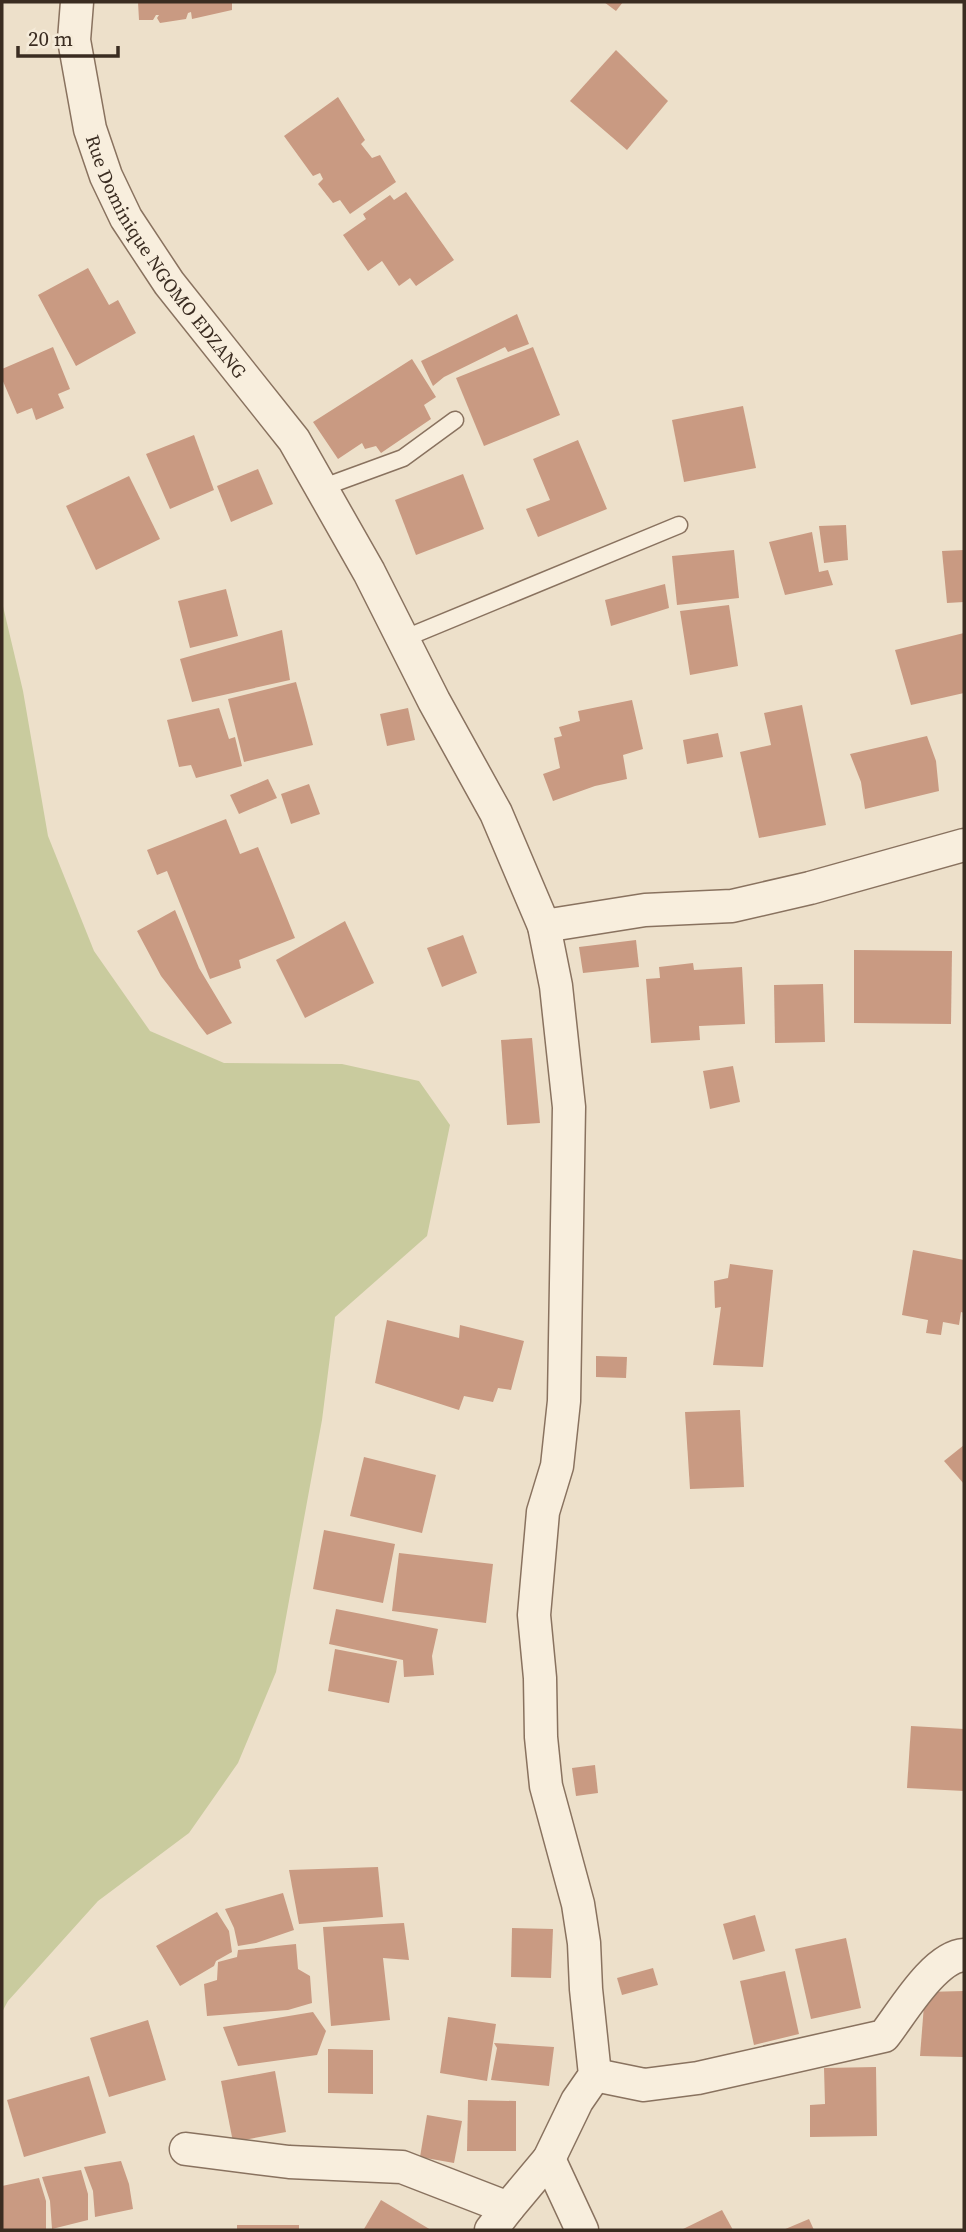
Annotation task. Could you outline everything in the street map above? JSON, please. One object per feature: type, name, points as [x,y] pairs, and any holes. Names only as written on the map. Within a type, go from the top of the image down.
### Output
[{"type":"street","name":"Rue Dominique NGOMO EDZANG","points":[[77,2],[74,40],[90,130],[106,176],[126,218],[169,283],[294,440],[369,572],[434,701],[496,813],[544,926],[563,1033],[569,1107],[564,1401],[557,1466],[543,1512],[534,1615],[546,1786],[578,1904],[584,1943],[595,2076]]},
{"type":"street","points":[[544,926],[645,910],[732,906],[810,888],[964,845]]},
{"type":"street","points":[[186,2149],[289,2162],[402,2167],[499,2219],[549,2159],[577,2101],[595,2076],[644,2085],[698,2078],[884,2036],[926,1980],[942,1964],[964,1955]]},
{"type":"street","points":[[549,2159],[582,2230]]},
{"type":"lane","points":[[321,488],[403,458],[455,420]]},
{"type":"lane","points":[[403,639],[679,525]]},
{"type":"green space","points":[[2,602],[23,691],[48,836],[94,951],[150,1031],[224,1063],[342,1064],[419,1081],[450,1125],[427,1236],[335,1317],[322,1420],[276,1672],[238,1763],[189,1833],[98,1901],[8,2001],[2,2012]]},
{"type":"building","points":[[138,2],[232,2],[232,10],[192,19],[191,12],[186,19],[160,23],[157,18],[159,15],[153,20],[139,20]]},
{"type":"building","points":[[604,2],[623,2],[616,11]]},
{"type":"building","points":[[616,50],[668,101],[627,150],[570,101]]},
{"type":"building","points":[[338,97],[365,140],[361,144],[372,158],[380,155],[396,182],[350,214],[340,200],[333,203],[318,184],[323,179],[320,173],[313,176],[284,136]]},
{"type":"building","points":[[406,192],[454,260],[416,286],[410,278],[399,286],[382,261],[368,271],[343,235],[366,219],[363,214],[390,195],[394,200]]},
{"type":"building","points":[[88,268],[109,305],[118,300],[136,333],[76,366],[38,295]]},
{"type":"building","points":[[517,314],[529,344],[508,352],[505,347],[444,377],[433,386],[421,361]]},
{"type":"building","points":[[53,347],[70,389],[58,394],[64,408],[36,420],[32,408],[17,414],[2,379],[2,369]]},
{"type":"building","points":[[533,347],[560,415],[484,446],[456,378]]},
{"type":"building","points":[[412,359],[436,397],[424,405],[431,419],[381,453],[376,446],[365,449],[362,443],[338,459],[313,422]]},
{"type":"building","points":[[743,406],[756,468],[684,482],[672,420]]},
{"type":"building","points":[[194,435],[214,490],[170,509],[146,454]]},
{"type":"building","points":[[578,440],[607,509],[538,537],[526,509],[550,500],[533,459]]},
{"type":"building","points":[[258,469],[273,504],[231,522],[217,486]]},
{"type":"building","points":[[463,474],[484,529],[416,555],[395,500]]},
{"type":"building","points":[[129,476],[160,539],[96,570],[66,506]]},
{"type":"building","points":[[846,525],[848,560],[824,563],[819,526]]},
{"type":"building","points":[[812,532],[819,572],[828,570],[833,585],[785,595],[769,542]]},
{"type":"building","points":[[734,550],[739,598],[677,605],[672,556]]},
{"type":"building","points":[[964,550],[964,602],[947,603],[942,551]]},
{"type":"building","points":[[665,584],[669,608],[611,626],[605,600]]},
{"type":"building","points":[[226,589],[238,636],[190,648],[178,601]]},
{"type":"building","points":[[729,605],[738,666],[690,675],[680,611]]},
{"type":"building","points":[[282,630],[290,680],[192,702],[180,659]]},
{"type":"building","points":[[964,633],[964,693],[911,705],[895,650]]},
{"type":"building","points":[[296,682],[313,745],[244,762],[228,699]]},
{"type":"building","points":[[632,700],[643,749],[623,755],[627,779],[595,786],[553,801],[543,774],[560,768],[554,738],[562,736],[559,727],[580,721],[578,711]]},
{"type":"building","points":[[802,705],[826,825],[759,838],[740,752],[771,745],[764,713]]},
{"type":"building","points":[[219,708],[229,739],[235,737],[242,766],[196,778],[191,765],[179,767],[167,720]]},
{"type":"building","points":[[408,708],[415,740],[387,746],[380,714]]},
{"type":"building","points":[[718,733],[723,757],[687,764],[683,740]]},
{"type":"building","points":[[927,736],[936,761],[939,791],[865,809],[861,782],[850,754]]},
{"type":"building","points":[[268,779],[277,798],[239,814],[230,795]]},
{"type":"building","points":[[309,784],[320,814],[291,824],[281,794]]},
{"type":"building","points":[[226,819],[240,854],[258,847],[295,938],[239,960],[241,968],[210,979],[167,871],[157,875],[147,850]]},
{"type":"building","points":[[175,910],[199,968],[232,1023],[207,1035],[161,976],[137,931]]},
{"type":"building","points":[[345,921],[374,983],[305,1018],[276,960]]},
{"type":"building","points":[[463,935],[477,973],[442,987],[427,948]]},
{"type":"building","points":[[636,940],[639,967],[583,973],[579,947]]},
{"type":"building","points":[[854,950],[952,951],[951,1024],[854,1023]]},
{"type":"building","points":[[693,963],[694,970],[742,967],[745,1024],[699,1026],[700,1040],[651,1043],[646,979],[660,978],[659,967]]},
{"type":"building","points":[[823,984],[825,1042],[775,1043],[774,985]]},
{"type":"building","points":[[532,1038],[540,1123],[507,1125],[501,1040]]},
{"type":"building","points":[[733,1066],[740,1102],[710,1109],[703,1071]]},
{"type":"building","points":[[913,1250],[964,1260],[964,1313],[961,1312],[959,1325],[943,1322],[941,1335],[926,1333],[928,1320],[902,1315]]},
{"type":"building","points":[[730,1264],[773,1270],[763,1367],[713,1365],[721,1307],[715,1308],[714,1281],[728,1278]]},
{"type":"building","points":[[387,1320],[459,1338],[460,1325],[524,1341],[511,1390],[498,1388],[493,1402],[464,1396],[459,1410],[375,1383]]},
{"type":"building","points":[[596,1356],[627,1357],[626,1378],[596,1377]]},
{"type":"building","points":[[740,1410],[744,1487],[690,1489],[685,1412]]},
{"type":"building","points":[[964,1445],[964,1484],[944,1461]]},
{"type":"building","points":[[364,1457],[436,1475],[422,1533],[350,1516]]},
{"type":"building","points":[[324,1530],[395,1544],[383,1603],[313,1589]]},
{"type":"building","points":[[399,1553],[493,1564],[486,1623],[392,1611]]},
{"type":"building","points":[[336,1609],[438,1629],[432,1656],[434,1675],[404,1677],[403,1660],[329,1644]]},
{"type":"building","points":[[335,1649],[397,1661],[389,1703],[328,1691]]},
{"type":"building","points":[[911,1726],[964,1729],[964,1791],[907,1788]]},
{"type":"building","points":[[595,1765],[598,1793],[576,1796],[572,1768]]},
{"type":"building","points":[[378,1867],[383,1917],[299,1924],[289,1870]]},
{"type":"building","points":[[283,1893],[294,1930],[238,1946],[234,1928],[225,1909]]},
{"type":"building","points":[[217,1912],[229,1931],[232,1952],[180,1986],[156,1946]]},
{"type":"building","points":[[755,1915],[765,1951],[733,1960],[723,1924]]},
{"type":"building","points":[[404,1923],[409,1960],[383,1958],[390,2020],[331,2026],[323,1927]]},
{"type":"building","points":[[512,1928],[553,1929],[551,1978],[511,1977]]},
{"type":"building","points":[[846,1938],[861,2008],[811,2019],[795,1949]]},
{"type":"building","points":[[296,1944],[298,1969],[310,1976],[312,2003],[288,2010],[207,2016],[204,1984],[217,1980],[218,1962],[237,1957],[238,1950]]},
{"type":"building","points":[[653,1968],[658,1985],[622,1995],[617,1978]]},
{"type":"building","points":[[785,1971],[799,2034],[754,2045],[740,1981]]},
{"type":"building","points":[[964,1991],[964,2057],[920,2056],[925,1992]]},
{"type":"building","points":[[313,2012],[326,2031],[317,2055],[238,2066],[223,2027]]},
{"type":"building","points":[[448,2017],[496,2024],[487,2081],[440,2073]]},
{"type":"building","points":[[148,2020],[166,2080],[109,2097],[90,2038]]},
{"type":"building","points":[[494,2043],[554,2047],[549,2086],[491,2080],[497,2048]]},
{"type":"building","points":[[328,2049],[373,2050],[373,2094],[328,2093]]},
{"type":"building","points":[[876,2067],[877,2136],[810,2137],[810,2105],[825,2104],[824,2068]]},
{"type":"building","points":[[275,2071],[286,2132],[233,2142],[221,2081]]},
{"type":"building","points":[[89,2076],[106,2133],[24,2157],[7,2100]]},
{"type":"building","points":[[468,2100],[516,2101],[516,2151],[467,2151]]},
{"type":"building","points":[[427,2115],[462,2121],[454,2163],[420,2157]]},
{"type":"building","points":[[121,2161],[129,2184],[133,2209],[95,2217],[93,2191],[84,2167]]},
{"type":"building","points":[[81,2170],[88,2194],[88,2220],[52,2229],[50,2201],[42,2177]]},
{"type":"building","points":[[39,2178],[46,2201],[46,2230],[2,2230],[2,2186]]},
{"type":"building","points":[[381,2200],[431,2230],[364,2229]]},
{"type":"building","points":[[722,2210],[733,2230],[681,2230]]},
{"type":"building","points":[[809,2219],[814,2230],[783,2230]]},
{"type":"building","points":[[237,2225],[299,2225],[299,2230],[237,2230]]}]
